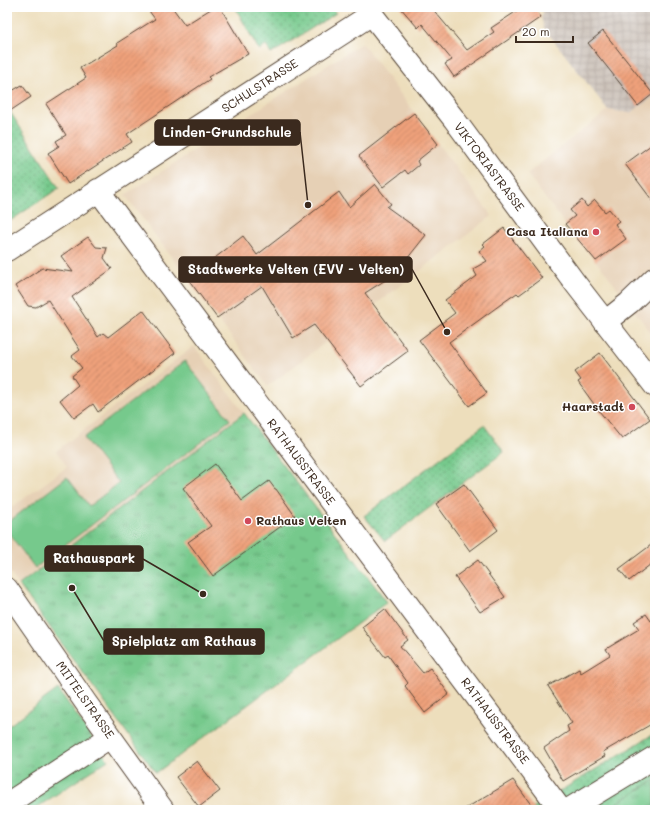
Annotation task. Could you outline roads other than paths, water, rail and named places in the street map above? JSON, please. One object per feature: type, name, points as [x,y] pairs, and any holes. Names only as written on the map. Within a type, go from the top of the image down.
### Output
[{"type":"street","name":"SCHULSTRASSE","points":[[7,250],[369,11]]},
{"type":"street","name":"VIKTORIASTRASSE","points":[[369,11],[454,120],[575,283],[655,386]]},
{"type":"street","name":"RATHAUSSTRASSE","points":[[98,190],[561,810]]},
{"type":"street","points":[[605,322],[629,303],[655,278]]},
{"type":"street","name":"MITTELSTRASSE","points":[[7,590],[163,810]]},
{"type":"street","points":[[7,804],[110,736]]},
{"type":"street","points":[[568,810],[655,757]]},
{"type":"place","name":"Linden-Grundschule","points":[[308,205]]},
{"type":"place","name":"Casa Italiana","points":[[596,232]]},
{"type":"place","name":"Stadtwerke Velten (EVV - Velten)","points":[[447,332]]},
{"type":"place","name":"Haarstadt","points":[[632,407]]},
{"type":"place","name":"Rathaus Velten","points":[[248,521]]},
{"type":"place","name":"Spielplatz am Rathaus","points":[[72,588]]},
{"type":"place","name":"Rathauspark","points":[[203,594]]}]
